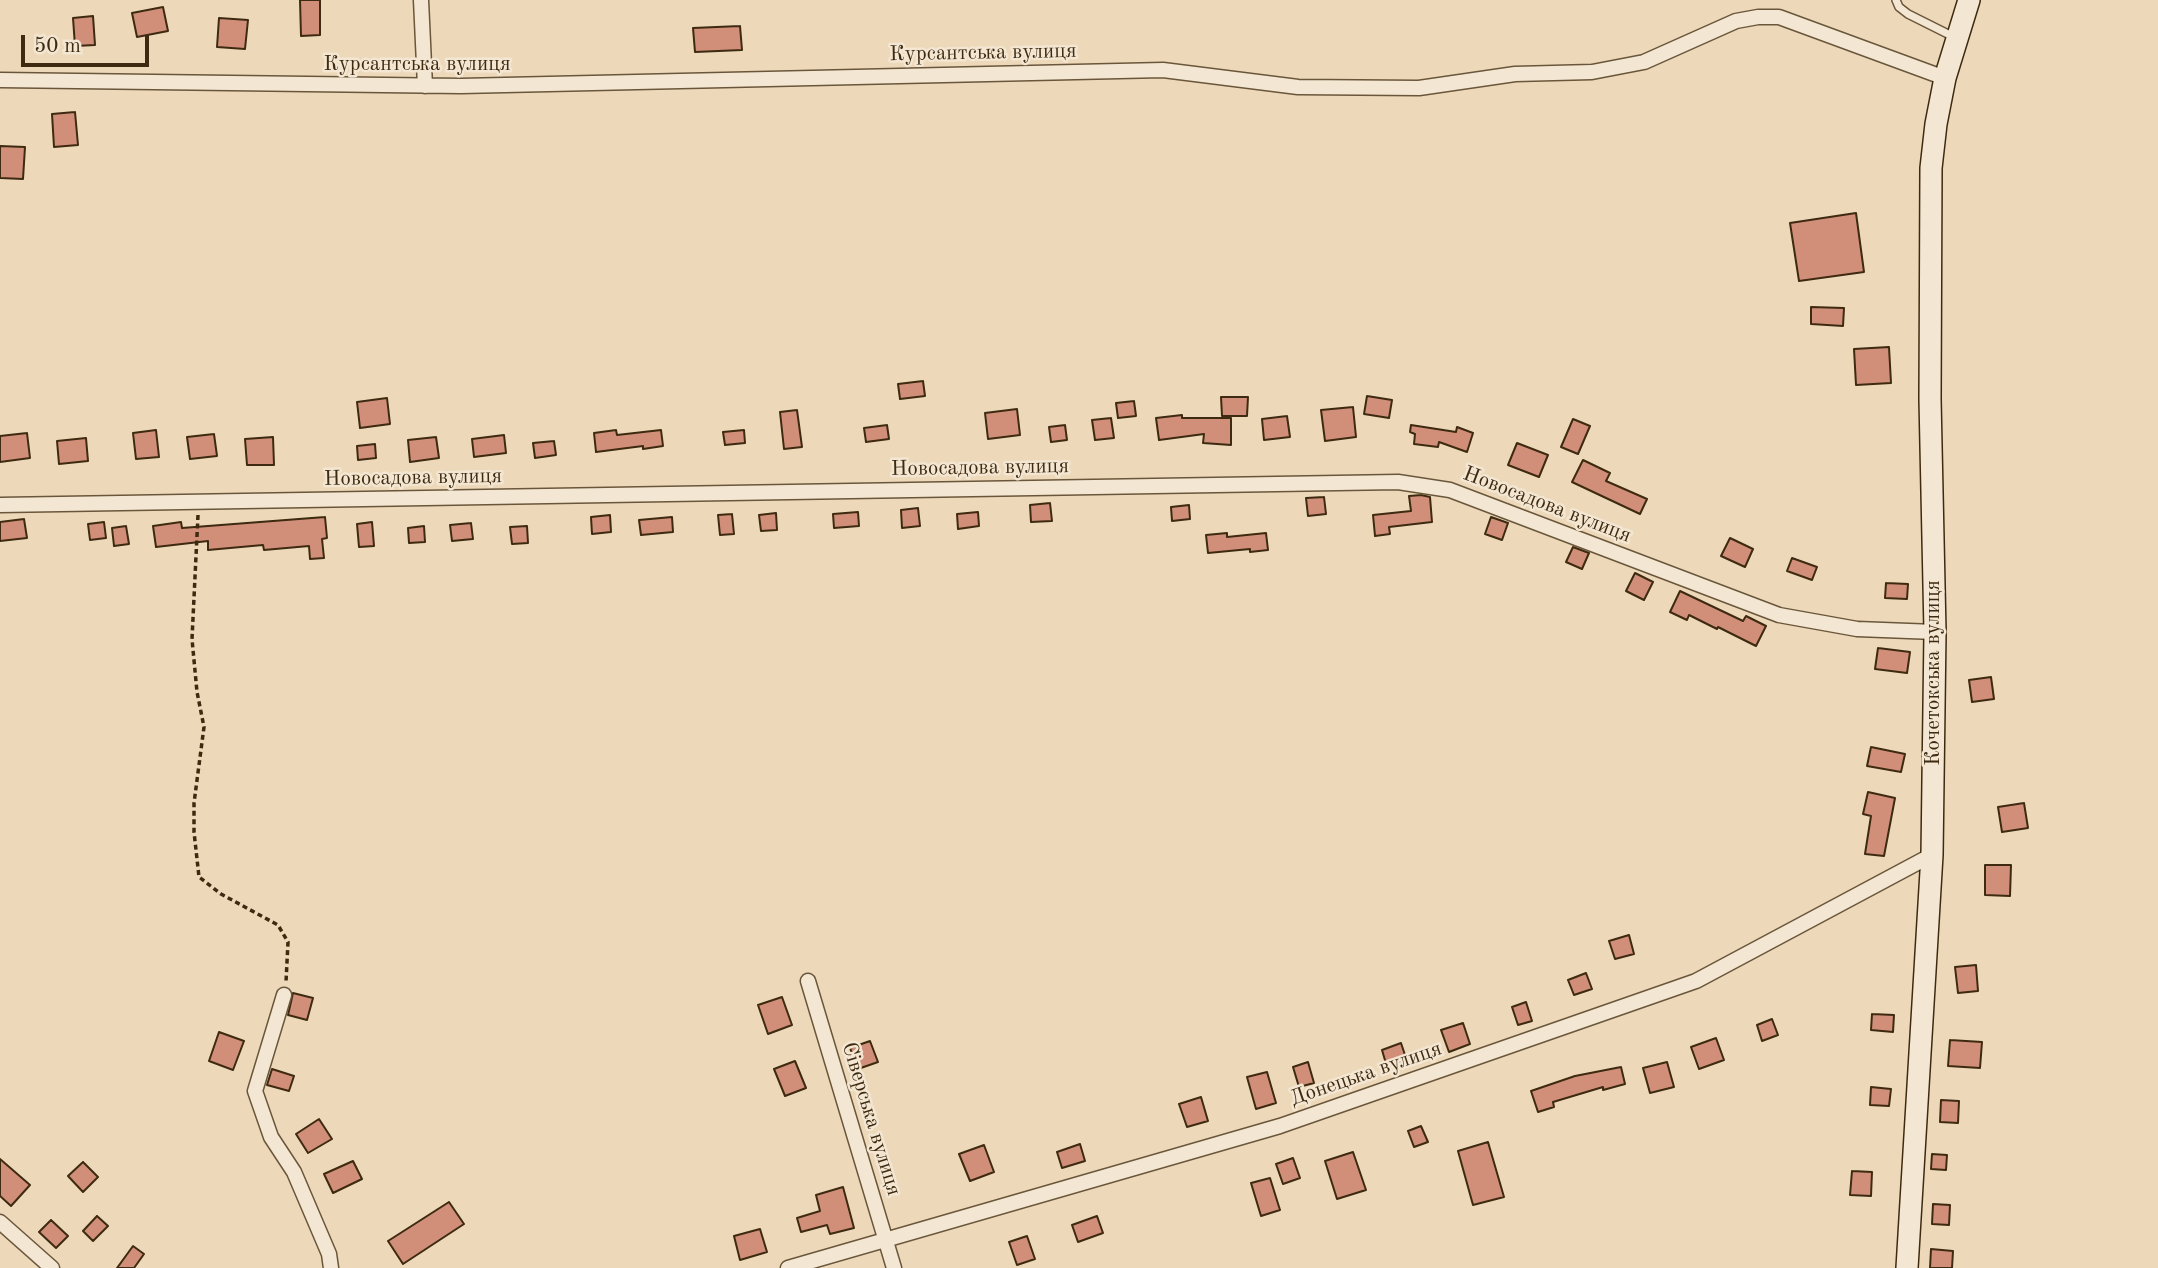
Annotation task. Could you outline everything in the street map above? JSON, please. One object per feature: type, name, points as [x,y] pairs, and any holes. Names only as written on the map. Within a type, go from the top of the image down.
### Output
[{"type":"main road","name":"Кочетокська вулиця","points":[[1907,1268],[1932,855],[1935,632],[1931,169],[1945,78],[1969,0]]},
{"type":"street","points":[[421,0],[425,86]]},
{"type":"street","name":"Курсантська вулиця","points":[[0,80],[425,86],[1163,70],[1298,88],[1419,88],[1514,74],[1592,72],[1644,62],[1736,21],[1758,18],[1779,18],[1945,78]]},
{"type":"street","name":"Новосадова вулиця","points":[[0,505],[1398,481],[1450,491],[1779,615],[1857,629],[1935,632]]},
{"type":"street","name":"Донецька вулиця","points":[[788,1268],[1280,1126],[1696,981],[1932,855]]},
{"type":"street","name":"Сіверська вулиця","points":[[807,981],[894,1268]]},
{"type":"street","points":[[284,995],[255,1091],[271,1137],[294,1172],[329,1254],[331,1268]]},
{"type":"street","points":[[0,1222],[52,1268]]},
{"type":"lane","points":[[1896,0],[1908,14],[1957,39]]},
{"type":"path","points":[[199,502],[192,639],[197,692],[204,727],[194,803],[199,877],[221,894],[278,925],[288,942],[288,971],[284,995]]},
{"type":"building","points":[[300,0],[320,0],[320,35],[301,36]]},
{"type":"building","points":[[163,7],[168,31],[137,37],[132,13]]},
{"type":"building","points":[[93,16],[95,45],[75,46],[73,18]]},
{"type":"building","points":[[219,18],[248,20],[245,49],[217,47]]},
{"type":"building","points":[[740,26],[742,50],[695,52],[693,28]]},
{"type":"building","points":[[75,112],[78,145],[54,147],[52,114]]},
{"type":"building","points":[[0,146],[25,147],[23,179],[0,178]]},
{"type":"building","points":[[1856,213],[1864,272],[1799,281],[1790,223]]},
{"type":"building","points":[[1811,307],[1844,308],[1843,326],[1811,324]]},
{"type":"building","points":[[1889,347],[1891,383],[1856,385],[1854,349]]},
{"type":"building","points":[[923,381],[925,396],[900,399],[898,384]]},
{"type":"building","points":[[1367,396],[1392,400],[1389,418],[1364,414]]},
{"type":"building","points":[[1221,397],[1248,397],[1247,416],[1222,416]]},
{"type":"building","points":[[387,398],[390,424],[360,428],[357,402]]},
{"type":"building","points":[[1134,401],[1136,416],[1118,418],[1116,403]]},
{"type":"building","points":[[1353,407],[1356,437],[1325,441],[1321,410]]},
{"type":"building","points":[[1017,409],[1020,435],[988,439],[985,413]]},
{"type":"building","points":[[797,410],[802,447],[784,449],[780,412]]},
{"type":"building","points":[[1182,415],[1182,418],[1231,418],[1231,445],[1203,443],[1204,434],[1159,440],[1156,418]]},
{"type":"building","points":[[1287,416],[1290,437],[1264,440],[1262,419]]},
{"type":"building","points":[[1111,418],[1114,438],[1095,440],[1092,420]]},
{"type":"building","points":[[1573,419],[1590,426],[1578,454],[1561,447]]},
{"type":"building","points":[[887,425],[889,439],[866,442],[864,428]]},
{"type":"building","points":[[1065,425],[1067,440],[1051,442],[1049,427]]},
{"type":"building","points":[[1411,425],[1456,432],[1457,427],[1473,433],[1467,452],[1439,442],[1438,447],[1414,444],[1415,434],[1410,432]]},
{"type":"building","points":[[156,430],[159,457],[136,459],[133,433]]},
{"type":"building","points":[[616,430],[617,435],[661,430],[663,446],[596,452],[594,433]]},
{"type":"building","points":[[744,430],[745,443],[725,445],[723,432]]},
{"type":"building","points":[[27,433],[30,458],[0,462],[0,436]]},
{"type":"building","points":[[214,434],[217,456],[190,459],[187,437]]},
{"type":"building","points":[[504,435],[506,453],[474,457],[472,439]]},
{"type":"building","points":[[273,437],[274,465],[247,465],[245,439]]},
{"type":"building","points":[[436,437],[439,458],[410,462],[408,440]]},
{"type":"building","points":[[86,438],[88,461],[59,464],[57,441]]},
{"type":"building","points":[[554,441],[556,455],[535,458],[533,443]]},
{"type":"building","points":[[1517,443],[1548,455],[1539,477],[1508,465]]},
{"type":"building","points":[[375,444],[376,458],[358,460],[357,446]]},
{"type":"building","points":[[1583,460],[1610,473],[1606,481],[1647,499],[1640,514],[1572,482]]},
{"type":"building","points":[[1409,496],[1430,497],[1432,522],[1389,527],[1390,534],[1375,536],[1373,515],[1411,511]]},
{"type":"building","points":[[1324,497],[1326,514],[1308,516],[1306,498]]},
{"type":"building","points":[[1050,503],[1052,521],[1031,522],[1030,505]]},
{"type":"building","points":[[1189,505],[1190,519],[1172,521],[1171,507]]},
{"type":"building","points":[[918,508],[920,526],[902,528],[901,510]]},
{"type":"building","points":[[858,512],[859,526],[834,528],[833,514]]},
{"type":"building","points":[[978,512],[979,526],[958,529],[957,514]]},
{"type":"building","points":[[776,513],[777,530],[761,531],[759,515]]},
{"type":"building","points":[[732,514],[734,534],[720,535],[718,515]]},
{"type":"building","points":[[610,515],[611,532],[592,534],[591,517]]},
{"type":"building","points":[[325,517],[327,538],[322,539],[324,558],[310,559],[309,546],[264,550],[263,545],[208,550],[208,541],[156,547],[153,526],[181,522],[182,528]]},
{"type":"building","points":[[672,517],[673,532],[641,535],[639,520]]},
{"type":"building","points":[[1491,517],[1508,523],[1502,540],[1485,534]]},
{"type":"building","points":[[24,519],[27,538],[0,541],[0,522]]},
{"type":"building","points":[[104,522],[106,538],[90,540],[88,524]]},
{"type":"building","points":[[372,522],[374,546],[359,547],[357,524]]},
{"type":"building","points":[[471,523],[473,539],[452,541],[450,525]]},
{"type":"building","points":[[126,526],[129,544],[114,546],[112,528]]},
{"type":"building","points":[[424,526],[425,542],[409,543],[408,528]]},
{"type":"building","points":[[527,526],[528,543],[512,544],[510,527]]},
{"type":"building","points":[[1227,533],[1227,537],[1266,533],[1268,550],[1208,553],[1206,535]]},
{"type":"building","points":[[1730,538],[1753,549],[1745,567],[1721,556]]},
{"type":"building","points":[[1573,547],[1589,553],[1582,569],[1566,562]]},
{"type":"building","points":[[1792,558],[1817,567],[1812,580],[1787,571]]},
{"type":"building","points":[[1635,573],[1653,582],[1644,600],[1626,591]]},
{"type":"building","points":[[1886,583],[1908,584],[1907,599],[1885,598]]},
{"type":"building","points":[[1680,591],[1743,621],[1746,616],[1766,626],[1756,646],[1689,615],[1687,620],[1670,612]]},
{"type":"building","points":[[1878,648],[1910,652],[1907,673],[1875,669]]},
{"type":"building","points":[[1991,677],[1994,699],[1972,702],[1969,680]]},
{"type":"building","points":[[1871,747],[1905,754],[1901,772],[1867,766]]},
{"type":"building","points":[[1868,792],[1895,798],[1884,856],[1865,854],[1871,816],[1863,814]]},
{"type":"building","points":[[2024,803],[2028,828],[2002,832],[1998,807]]},
{"type":"building","points":[[1985,865],[2011,865],[2010,896],[1985,895]]},
{"type":"building","points":[[1629,935],[1634,954],[1615,959],[1609,941]]},
{"type":"building","points":[[1976,965],[1978,991],[1958,993],[1955,967]]},
{"type":"building","points":[[1586,973],[1592,989],[1574,995],[1568,980]]},
{"type":"building","points":[[293,993],[313,998],[307,1020],[288,1015]]},
{"type":"building","points":[[782,997],[792,1025],[768,1034],[758,1005]]},
{"type":"building","points":[[1526,1002],[1532,1021],[1518,1025],[1512,1007]]},
{"type":"building","points":[[1872,1014],[1894,1015],[1893,1032],[1871,1030]]},
{"type":"building","points":[[1772,1019],[1778,1035],[1762,1041],[1757,1025]]},
{"type":"building","points":[[1463,1023],[1470,1044],[1449,1052],[1441,1030]]},
{"type":"building","points":[[219,1032],[244,1041],[233,1070],[209,1061]]},
{"type":"building","points":[[1716,1038],[1724,1060],[1699,1069],[1691,1047]]},
{"type":"building","points":[[1950,1040],[1982,1042],[1980,1068],[1948,1066]]},
{"type":"building","points":[[870,1041],[878,1062],[858,1069],[850,1048]]},
{"type":"building","points":[[1401,1043],[1407,1061],[1387,1067],[1382,1050]]},
{"type":"building","points":[[795,1061],[806,1088],[785,1096],[774,1069]]},
{"type":"building","points":[[1308,1062],[1314,1083],[1299,1087],[1293,1067]]},
{"type":"building","points":[[1667,1062],[1674,1087],[1650,1093],[1643,1068]]},
{"type":"building","points":[[1621,1067],[1625,1084],[1603,1090],[1603,1087],[1553,1102],[1554,1107],[1538,1112],[1531,1091],[1575,1076]]},
{"type":"building","points":[[272,1069],[294,1076],[289,1091],[267,1085]]},
{"type":"building","points":[[1267,1072],[1276,1103],[1256,1109],[1247,1077]]},
{"type":"building","points":[[1871,1087],[1891,1089],[1889,1106],[1870,1105]]},
{"type":"building","points":[[1201,1097],[1208,1121],[1187,1127],[1179,1104]]},
{"type":"building","points":[[1941,1100],[1959,1101],[1958,1123],[1940,1122]]},
{"type":"building","points":[[319,1119],[332,1139],[308,1153],[296,1134]]},
{"type":"building","points":[[1421,1126],[1428,1142],[1414,1147],[1408,1131]]},
{"type":"building","points":[[1488,1142],[1504,1197],[1473,1205],[1458,1151]]},
{"type":"building","points":[[1080,1144],[1085,1161],[1062,1168],[1057,1152]]},
{"type":"building","points":[[984,1145],[994,1172],[970,1181],[959,1154]]},
{"type":"building","points":[[1353,1152],[1366,1190],[1337,1199],[1325,1161]]},
{"type":"building","points":[[1932,1154],[1947,1155],[1946,1170],[1931,1169]]},
{"type":"building","points":[[1293,1158],[1300,1178],[1283,1184],[1276,1164]]},
{"type":"building","points":[[0,1159],[30,1185],[11,1206],[0,1196]]},
{"type":"building","points":[[353,1161],[362,1179],[333,1193],[324,1174]]},
{"type":"building","points":[[83,1162],[98,1177],[83,1192],[68,1176]]},
{"type":"building","points":[[1852,1171],[1872,1172],[1871,1196],[1850,1195]]},
{"type":"building","points":[[1270,1178],[1280,1210],[1261,1216],[1251,1183]]},
{"type":"building","points":[[843,1187],[854,1228],[830,1234],[827,1225],[801,1232],[797,1218],[820,1211],[816,1195]]},
{"type":"building","points":[[449,1202],[464,1224],[403,1264],[388,1241]]},
{"type":"building","points":[[1933,1204],[1950,1205],[1949,1225],[1932,1224]]},
{"type":"building","points":[[97,1216],[108,1226],[93,1241],[83,1231]]},
{"type":"building","points":[[1097,1216],[1103,1233],[1078,1242],[1072,1225]]},
{"type":"building","points":[[51,1220],[68,1236],[56,1248],[39,1232]]},
{"type":"building","points":[[760,1229],[767,1252],[740,1260],[734,1236]]},
{"type":"building","points":[[1027,1236],[1035,1259],[1017,1265],[1009,1242]]},
{"type":"building","points":[[133,1246],[144,1254],[134,1268],[117,1268]]},
{"type":"building","points":[[1931,1249],[1953,1251],[1952,1268],[1930,1268]]}]
